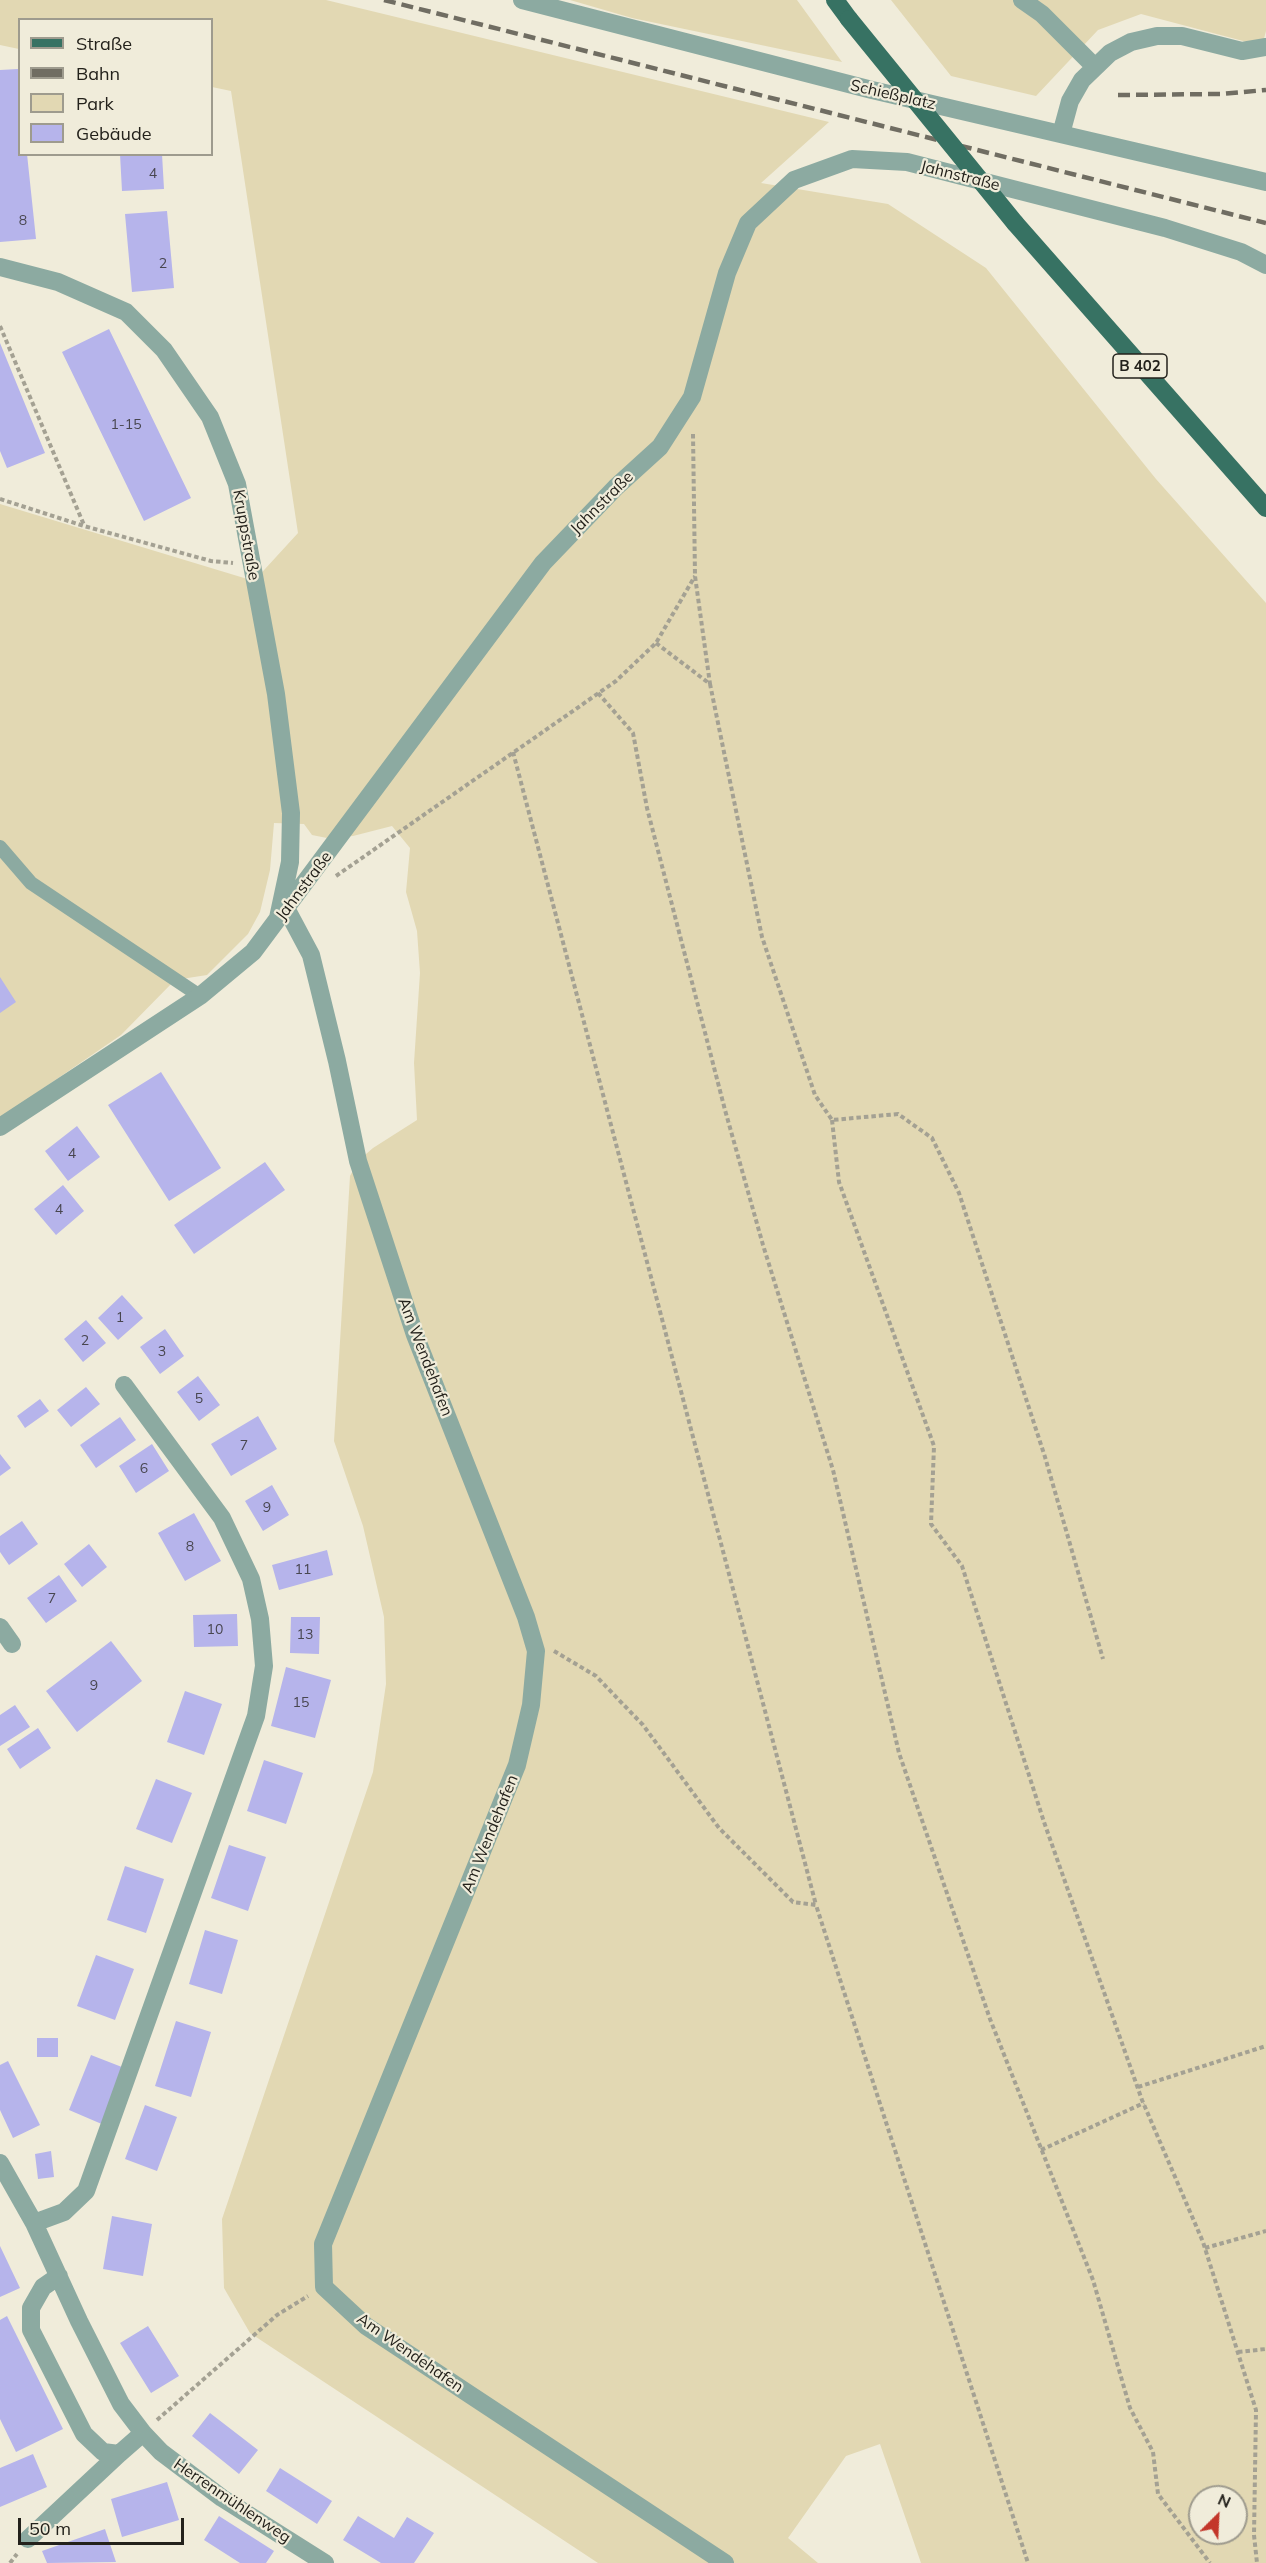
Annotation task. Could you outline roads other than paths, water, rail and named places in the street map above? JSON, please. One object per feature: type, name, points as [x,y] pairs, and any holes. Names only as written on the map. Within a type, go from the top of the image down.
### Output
[{"type":"main road","name":"B 402","points":[[835,0],[1015,223],[1266,508]]},
{"type":"street","name":"Schießplatz","points":[[522,0],[872,90],[1266,182]]},
{"type":"street","points":[[1022,0],[1042,14],[1094,66]]},
{"type":"street","points":[[1061,134],[1070,101],[1082,80],[1110,52],[1131,42],[1157,36],[1182,36],[1242,51],[1266,46]]},
{"type":"street","name":"Jahnstraße","points":[[0,1127],[200,996],[253,952],[282,917],[543,563],[616,488],[660,447],[692,397],[727,273],[748,223],[794,180],[852,159],[907,162],[1165,228],[1241,252],[1266,265]]},
{"type":"street","name":"Kruppstraße","points":[[0,267],[58,282],[126,312],[164,350],[210,417],[215,428],[237,483],[276,694],[291,813],[290,862],[282,917]]},
{"type":"street","name":"Am Wendehafen","points":[[282,917],[311,955],[358,1161],[411,1324],[536,1651],[531,1705],[518,1765],[323,2244],[324,2287],[366,2326],[725,2563]]},
{"type":"street","points":[[34,2223],[64,2212],[86,2191],[256,1716],[264,1666],[260,1619],[251,1579],[222,1518],[124,1385]]},
{"type":"street","points":[[0,1627],[12,1644]]},
{"type":"street","name":"Herrenmühlenweg","points":[[0,2163],[34,2223],[121,2404],[143,2433],[161,2452],[222,2498],[326,2563]]},
{"type":"street","points":[[59,2276],[43,2287],[31,2308],[31,2330],[84,2434],[103,2452],[119,2454]]},
{"type":"street","points":[[28,2540],[143,2433]]},
{"type":"lane","points":[[0,847],[31,883],[200,996]]},
{"type":"railway","points":[[384,0],[1266,223]]},
{"type":"railway","points":[[1118,95],[1220,94],[1266,90]]}]
